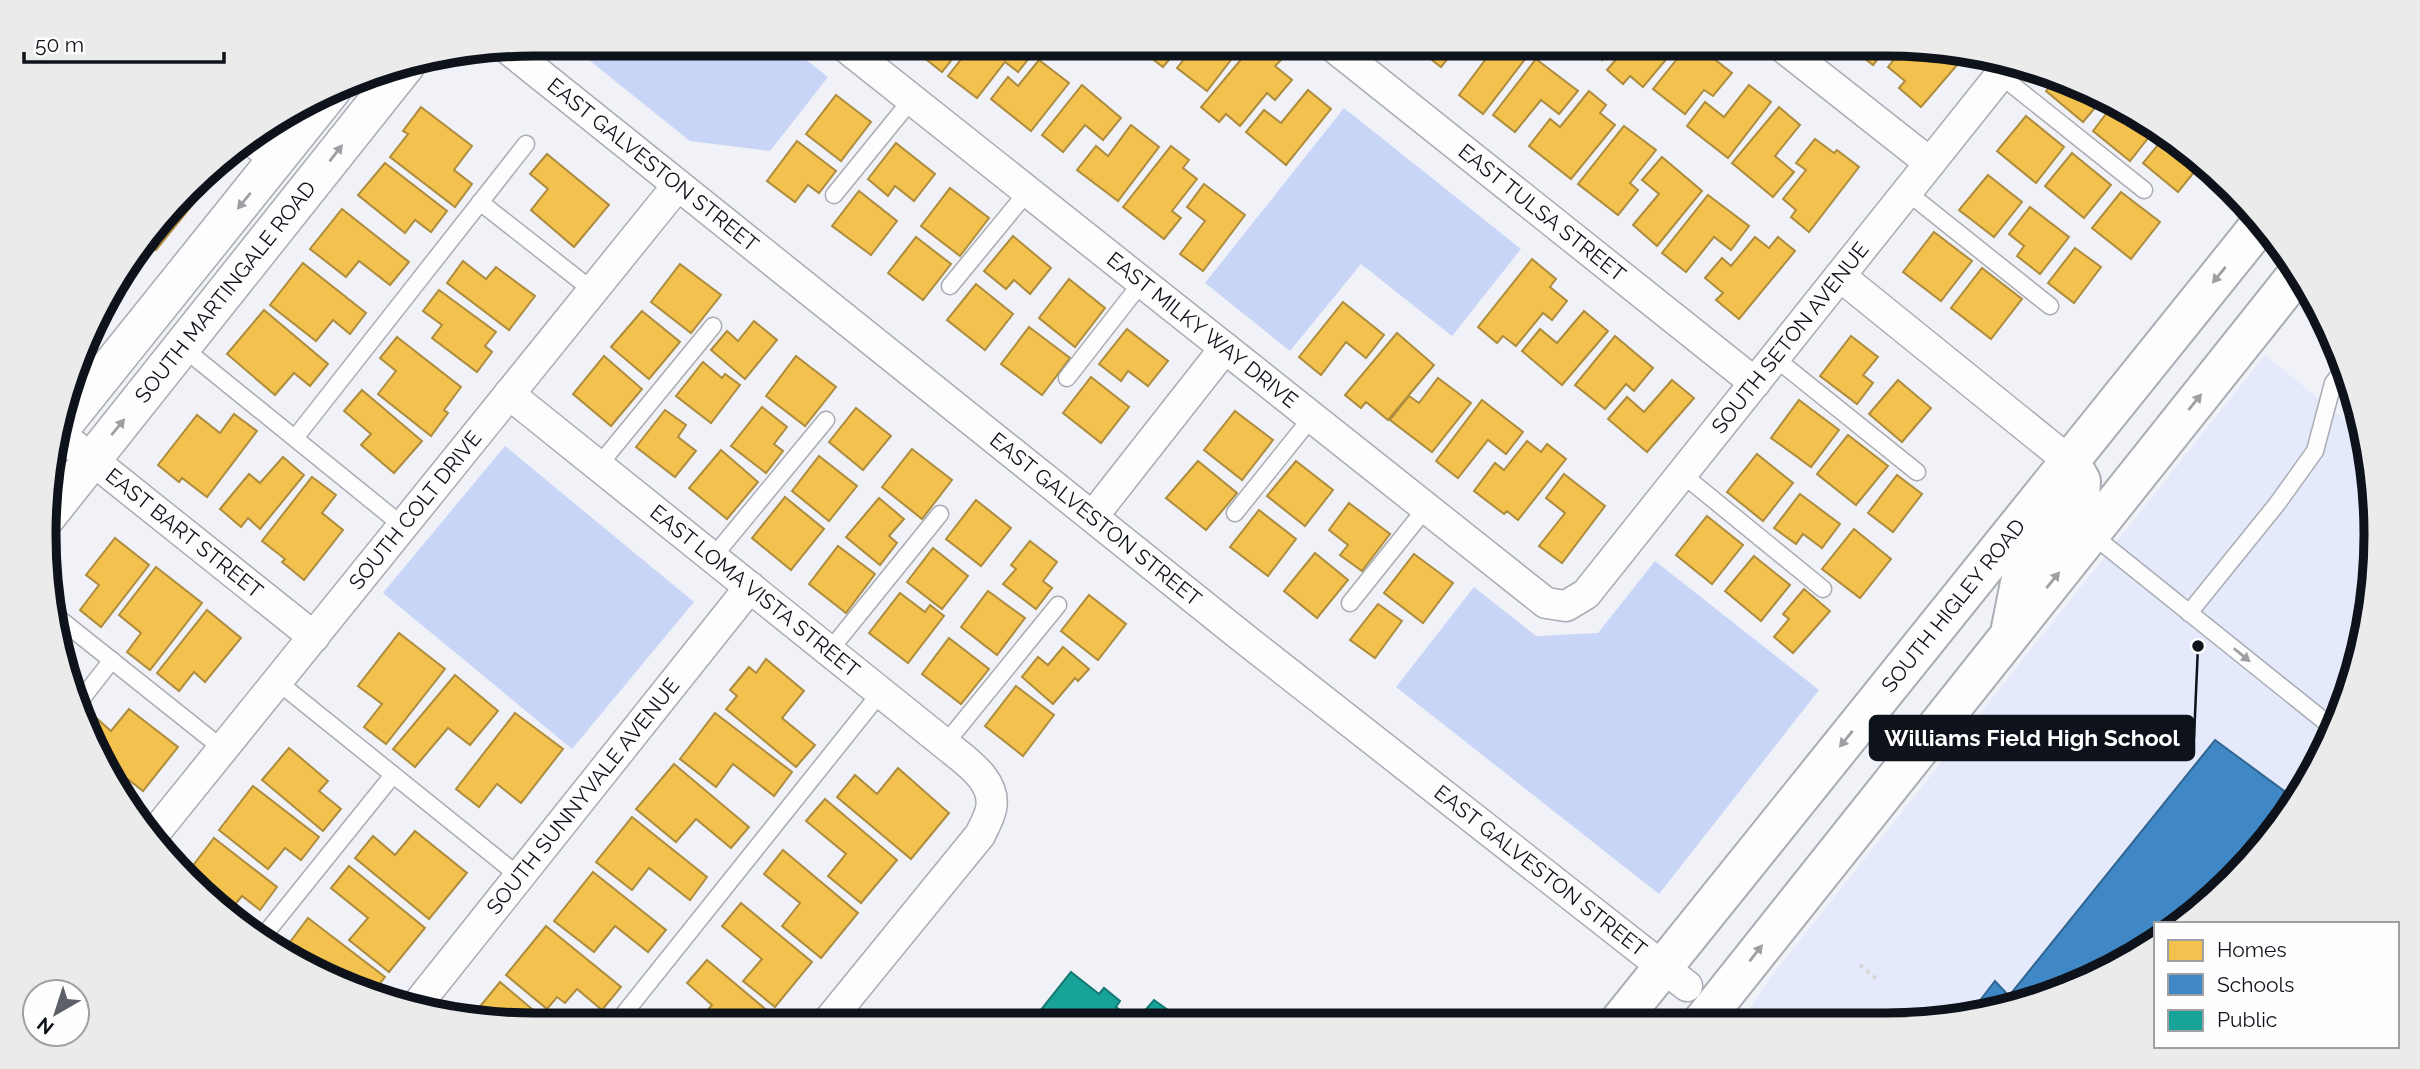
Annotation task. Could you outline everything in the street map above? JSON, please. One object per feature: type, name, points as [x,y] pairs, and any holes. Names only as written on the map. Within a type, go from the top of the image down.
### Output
[{"type":"main road","name":"SOUTH HIGLEY ROAD","points":[[1630,1013],[1675,977],[2070,461],[2255,231]]},
{"type":"main road","points":[[1709,1013],[2291,282]]},
{"type":"main road","points":[[2010,633],[2022,573],[2080,496],[2081,481],[2070,461]]},
{"type":"street","name":"EAST MILKY WAY DRIVE","points":[[857,56],[1546,603],[1566,606]]},
{"type":"street","name":"EAST TULSA STREET","points":[[1345,56],[1755,383]]},
{"type":"street","points":[[1794,56],[1930,163]]},
{"type":"street","name":"EAST GALVESTON STREET","points":[[518,57],[1246,640],[1675,977]]},
{"type":"street","name":"SOUTH SETON AVENUE","points":[[1566,606],[1586,594],[2003,71]]},
{"type":"street","name":"SOUTH MARTINGALE ROAD","points":[[57,504],[397,76]]},
{"type":"street","name":"SOUTH MARTINGALE ROAD","points":[[72,412],[263,149],[300,117]]},
{"type":"street","name":"SOUTH COLT DRIVE","points":[[158,829],[678,185]]},
{"type":"street","points":[[1840,276],[2070,461]]},
{"type":"street","points":[[1093,516],[1225,348]]},
{"type":"street","name":"EAST LOMA VISTA STREET","points":[[509,394],[830,650],[974,768],[986,783],[992,797],[991,811],[980,835],[835,1013]]},
{"type":"street","name":"EAST BART STREET","points":[[65,441],[314,637]]},
{"type":"street","name":"SOUTH SUNNYVALE AVENUE","points":[[420,999],[750,587]]},
{"type":"lane","points":[[2007,72],[2144,190]]},
{"type":"lane","points":[[834,195],[912,99]]},
{"type":"lane","points":[[295,439],[526,144]]},
{"type":"lane","points":[[950,286],[1028,191]]},
{"type":"lane","points":[[1907,192],[2050,306]]},
{"type":"lane","points":[[480,202],[592,290]]},
{"type":"lane","points":[[1067,378],[1142,282]]},
{"type":"lane","points":[[599,465],[712,326]]},
{"type":"lane","points":[[181,347],[403,526]]},
{"type":"lane","points":[[1774,358],[1917,472]]},
{"type":"lane","points":[[2189,613],[2277,504],[2315,451],[2333,383],[2338,377]]},
{"type":"lane","points":[[1235,513],[1312,418]]},
{"type":"lane","points":[[713,557],[826,419]]},
{"type":"lane","points":[[1682,474],[1823,589]]},
{"type":"lane","points":[[1350,603],[1426,508]]},
{"type":"lane","points":[[830,650],[940,514]]},
{"type":"lane","points":[[2090,533],[2326,722]]},
{"type":"lane","points":[[945,744],[1058,605]]},
{"type":"lane","points":[[64,622],[223,749]]},
{"type":"lane","points":[[84,696],[113,660]]},
{"type":"lane","points":[[278,682],[519,876]]},
{"type":"lane","points":[[625,1013],[881,692]]},
{"type":"lane","points":[[267,931],[393,775]]},
{"type":"path","points":[[1860,965],[1879,981]]},
{"type":"shaded area","points":[[584,56],[801,56],[828,77],[770,151],[690,141]]},
{"type":"shaded area","points":[[1344,108],[1521,249],[1452,336],[1361,264],[1290,351],[1205,283]]},
{"type":"shaded area","points":[[2265,355],[2351,425],[2360,472],[2364,534],[2360,597],[2348,658],[2328,718],[2300,774],[2265,826],[2224,873],[2177,914],[2165,922],[2154,922],[2154,926],[2122,951],[2097,964],[2039,988],[1979,1004],[1917,1012],[1747,1013],[1770,978]]},
{"type":"shaded area","points":[[505,446],[694,602],[572,749],[383,593]]},
{"type":"shaded area","points":[[1655,561],[1819,690],[1659,894],[1396,687],[1474,587],[1536,636],[1598,633]]},
{"type":"building: Homes","points":[[922,56],[955,56],[942,72]]},
{"type":"building: Homes","points":[[964,56],[1031,56],[1018,72],[1005,62],[977,98],[948,76]]},
{"type":"building: Homes","points":[[1149,56],[1172,56],[1163,67]]},
{"type":"building: Homes","points":[[1186,56],[1234,56],[1207,91],[1177,68]]},
{"type":"building: Homes","points":[[1244,56],[1276,56],[1281,60],[1275,66],[1292,80],[1275,100],[1267,93],[1240,126],[1226,114],[1219,122],[1201,107]]},
{"type":"building: Homes","points":[[1427,56],[1450,56],[1441,67]]},
{"type":"building: Homes","points":[[1488,56],[1527,56],[1483,114],[1459,95]]},
{"type":"building: Homes","points":[[1619,56],[1669,56],[1643,87],[1630,76],[1623,84],[1607,70]]},
{"type":"building: Homes","points":[[1679,56],[1710,56],[1732,73],[1713,96],[1704,90],[1685,114],[1653,89]]},
{"type":"building: Homes","points":[[1861,56],[1880,56],[1873,65]]},
{"type":"building: Homes","points":[[1897,56],[1960,62],[1921,107],[1899,88],[1905,81],[1888,67]]},
{"type":"building: Homes","points":[[1536,59],[1578,91],[1559,114],[1541,100],[1515,132],[1493,115]]},
{"type":"building: Homes","points":[[1039,60],[1069,83],[1031,131],[991,99],[1008,77],[1018,86]]},
{"type":"building: Homes","points":[[1082,85],[1121,118],[1103,140],[1085,125],[1063,152],[1042,135]]},
{"type":"building: Homes","points":[[1749,85],[1771,102],[1728,158],[1687,126],[1705,102],[1724,117]]},
{"type":"building: Homes","points":[[2051,85],[2097,105],[2083,122],[2046,91]]},
{"type":"building: Homes","points":[[1308,90],[1331,109],[1286,165],[1246,132],[1264,110],[1281,123]]},
{"type":"building: Homes","points":[[1589,91],[1606,105],[1600,113],[1615,125],[1571,179],[1529,146],[1550,119],[1560,127]]},
{"type":"building: Homes","points":[[836,95],[871,122],[841,161],[806,134]]},
{"type":"building: Homes","points":[[421,107],[472,146],[454,170],[472,184],[455,207],[390,157],[408,134],[403,131]]},
{"type":"building: Homes","points":[[1779,107],[1800,125],[1775,156],[1794,172],[1773,197],[1732,163]]},
{"type":"building: Homes","points":[[2108,111],[2150,136],[2130,161],[2093,131]]},
{"type":"building: Homes","points":[[2026,116],[2064,147],[2036,183],[1997,151]]},
{"type":"building: Homes","points":[[1131,125],[1159,147],[1118,201],[1077,170],[1096,146],[1108,156]]},
{"type":"building: Homes","points":[[1624,126],[1656,150],[1630,183],[1638,190],[1618,215],[1578,184]]},
{"type":"building: Homes","points":[[1815,139],[1834,153],[1837,150],[1859,167],[1809,232],[1791,217],[1796,210],[1783,199],[1806,170],[1796,163]]},
{"type":"building: Homes","points":[[797,141],[836,171],[819,193],[808,185],[795,202],[767,181]]},
{"type":"building: Homes","points":[[896,143],[935,174],[914,201],[895,186],[888,196],[868,179]]},
{"type":"building: Homes","points":[[2160,143],[2195,170],[2178,192],[2143,163]]},
{"type":"building: Homes","points":[[1171,146],[1189,160],[1183,168],[1197,179],[1172,211],[1181,218],[1164,239],[1123,207]]},
{"type":"building: Homes","points":[[2072,153],[2111,185],[2084,218],[2045,186]]},
{"type":"building: Homes","points":[[547,154],[609,205],[574,247],[531,210],[548,189],[530,174]]},
{"type":"building: Homes","points":[[1662,157],[1702,191],[1657,246],[1633,225],[1659,194],[1642,180]]},
{"type":"building: Homes","points":[[385,163],[447,211],[431,232],[415,220],[405,233],[358,195]]},
{"type":"building: Homes","points":[[1988,175],[2022,202],[1994,237],[1959,210]]},
{"type":"building: Homes","points":[[210,184],[156,250],[152,247],[155,243]]},
{"type":"building: Homes","points":[[1204,184],[1245,215],[1203,271],[1180,254],[1205,221],[1187,207]]},
{"type":"building: Homes","points":[[950,188],[989,218],[960,256],[921,226]]},
{"type":"building: Homes","points":[[859,191],[897,221],[871,255],[832,226]]},
{"type":"building: Homes","points":[[2121,192],[2160,222],[2131,259],[2092,228]]},
{"type":"building: Homes","points":[[1708,195],[1749,226],[1731,250],[1714,237],[1686,272],[1662,253]]},
{"type":"building: Homes","points":[[2030,207],[2069,237],[2040,274],[2017,256],[2024,246],[2009,234]]},
{"type":"building: Homes","points":[[342,209],[409,262],[390,285],[359,261],[346,277],[310,249]]},
{"type":"building: Homes","points":[[1934,232],[1972,261],[1941,301],[1903,272]]},
{"type":"building: Homes","points":[[1013,236],[1051,268],[1030,294],[1014,280],[1006,289],[984,271]]},
{"type":"building: Homes","points":[[916,237],[951,264],[923,300],[888,273]]},
{"type":"building: Homes","points":[[1755,237],[1769,248],[1778,237],[1795,251],[1739,319],[1716,300],[1723,293],[1705,278],[1722,258],[1731,266]]},
{"type":"building: Homes","points":[[2075,248],[2101,267],[2074,303],[2048,283]]},
{"type":"building: Homes","points":[[1532,259],[1556,279],[1550,287],[1567,301],[1552,320],[1543,313],[1516,346],[1503,336],[1497,343],[1478,327]]},
{"type":"building: Homes","points":[[463,261],[486,279],[496,267],[535,296],[509,330],[447,283]]},
{"type":"building: Homes","points":[[303,263],[366,313],[350,334],[333,320],[316,341],[270,305]]},
{"type":"building: Homes","points":[[680,264],[721,295],[691,333],[651,302]]},
{"type":"building: Homes","points":[[1982,268],[2022,299],[1991,339],[1951,308]]},
{"type":"building: Homes","points":[[1069,279],[1105,308],[1075,347],[1039,318]]},
{"type":"building: Homes","points":[[976,284],[1013,314],[985,350],[947,320]]},
{"type":"building: Homes","points":[[439,290],[496,332],[485,346],[492,352],[477,372],[432,338],[442,325],[423,311]]},
{"type":"building: Homes","points":[[1343,302],[1384,335],[1366,358],[1346,342],[1321,375],[1299,357]]},
{"type":"building: Homes","points":[[264,310],[328,364],[310,386],[294,373],[275,395],[227,354]]},
{"type":"building: Homes","points":[[642,311],[680,342],[649,379],[611,347]]},
{"type":"building: Homes","points":[[1584,311],[1608,331],[1562,385],[1522,351],[1540,329],[1557,343]]},
{"type":"building: Homes","points":[[754,321],[777,340],[745,379],[711,350],[727,331],[738,341]]},
{"type":"building: Homes","points":[[1029,327],[1070,358],[1042,395],[1001,364]]},
{"type":"building: Homes","points":[[1127,329],[1168,361],[1148,386],[1128,371],[1121,381],[1099,364]]},
{"type":"building: Homes","points":[[1397,333],[1434,365],[1388,420],[1366,402],[1361,408],[1345,395]]},
{"type":"building: Homes","points":[[1615,336],[1653,368],[1634,391],[1626,384],[1605,409],[1575,385]]},
{"type":"building: Homes","points":[[1851,336],[1878,357],[1863,375],[1873,383],[1857,404],[1820,376]]},
{"type":"building: Homes","points":[[397,337],[461,387],[444,410],[448,413],[431,436],[378,394],[396,371],[380,358]]},
{"type":"building: Homes","points":[[604,356],[642,389],[611,426],[573,394]]},
{"type":"building: Homes","points":[[796,356],[836,387],[805,426],[766,396]]},
{"type":"building: Homes","points":[[703,362],[722,378],[725,374],[740,385],[711,423],[676,396]]},
{"type":"building: Homes","points":[[1091,377],[1129,407],[1101,443],[1063,413]]},
{"type":"building: Homes","points":[[1438,378],[1471,403],[1432,452],[1390,420],[1409,396],[1419,403]]},
{"type":"building: Homes","points":[[1672,380],[1694,398],[1647,452],[1608,419],[1627,397],[1644,412]]},
{"type":"building: Homes","points":[[1898,380],[1931,408],[1902,442],[1869,414]]},
{"type":"building: Homes","points":[[362,390],[422,441],[394,473],[361,445],[371,434],[344,411]]},
{"type":"building: Homes","points":[[1482,400],[1523,432],[1506,454],[1488,440],[1458,478],[1436,461]]},
{"type":"building: Homes","points":[[1799,400],[1839,430],[1811,467],[1771,438]]},
{"type":"building: Homes","points":[[762,407],[787,427],[774,444],[783,451],[766,473],[731,446]]},
{"type":"building: Homes","points":[[856,408],[891,436],[863,470],[829,442]]},
{"type":"building: Homes","points":[[665,410],[686,425],[678,437],[696,451],[675,477],[636,447]]},
{"type":"building: Homes","points":[[1235,411],[1273,440],[1242,480],[1204,450]]},
{"type":"building: Homes","points":[[234,414],[257,431],[207,497],[182,478],[179,482],[158,465],[197,415],[220,433]]},
{"type":"building: Homes","points":[[1848,435],[1888,466],[1856,505],[1817,474]]},
{"type":"building: Homes","points":[[1527,441],[1541,452],[1547,444],[1566,459],[1518,520],[1507,511],[1504,514],[1474,491],[1495,463],[1504,470]]},
{"type":"building: Homes","points":[[912,449],[952,480],[922,519],[882,487]]},
{"type":"building: Homes","points":[[721,450],[758,482],[727,519],[689,488]]},
{"type":"building: Homes","points":[[1757,454],[1793,483],[1763,521],[1727,492]]},
{"type":"building: Homes","points":[[819,456],[857,486],[829,521],[792,491]]},
{"type":"building: Homes","points":[[283,457],[304,475],[260,529],[248,518],[241,527],[220,509],[249,474],[260,483]]},
{"type":"building: Homes","points":[[1198,461],[1237,493],[1206,530],[1166,498]]},
{"type":"building: Homes","points":[[1296,461],[1333,490],[1305,526],[1267,496]]},
{"type":"building: Homes","points":[[1564,474],[1605,506],[1562,563],[1539,546],[1565,513],[1546,498]]},
{"type":"building: Homes","points":[[1897,475],[1922,494],[1893,532],[1868,513]]},
{"type":"building: Homes","points":[[312,477],[336,495],[322,513],[343,530],[304,580],[282,562],[285,559],[262,541]]},
{"type":"building: Homes","points":[[1800,494],[1840,524],[1822,548],[1803,534],[1796,544],[1774,528]]},
{"type":"building: Homes","points":[[785,497],[824,529],[791,570],[752,538]]},
{"type":"building: Homes","points":[[879,498],[904,519],[889,536],[897,543],[880,565],[846,537]]},
{"type":"building: Homes","points":[[976,500],[1011,528],[981,566],[946,539]]},
{"type":"building: Homes","points":[[1349,503],[1390,534],[1362,571],[1340,555],[1348,545],[1329,530]]},
{"type":"building: Homes","points":[[1259,510],[1296,539],[1268,576],[1230,547]]},
{"type":"building: Homes","points":[[1707,516],[1743,545],[1712,584],[1676,555]]},
{"type":"building: Homes","points":[[1854,529],[1891,559],[1860,598],[1822,569]]},
{"type":"building: Homes","points":[[115,538],[149,565],[101,627],[80,610],[99,585],[86,575]]},
{"type":"building: Homes","points":[[1030,541],[1057,562],[1043,581],[1052,588],[1036,609],[1003,584],[1016,569],[1011,565]]},
{"type":"building: Homes","points":[[838,546],[875,574],[846,613],[809,584]]},
{"type":"building: Homes","points":[[933,548],[968,576],[942,609],[907,582]]},
{"type":"building: Homes","points":[[1315,553],[1348,580],[1317,618],[1284,591]]},
{"type":"building: Homes","points":[[1414,554],[1453,583],[1423,623],[1384,593]]},
{"type":"building: Homes","points":[[1754,556],[1790,585],[1761,621],[1725,591]]},
{"type":"building: Homes","points":[[156,567],[202,603],[150,670],[127,652],[141,633],[119,615]]},
{"type":"building: Homes","points":[[1804,589],[1830,611],[1793,653],[1774,637],[1789,619],[1783,614]]},
{"type":"building: Homes","points":[[988,591],[1025,618],[997,655],[961,627]]},
{"type":"building: Homes","points":[[900,593],[925,612],[930,605],[944,616],[908,663],[869,633]]},
{"type":"building: Homes","points":[[1089,595],[1126,624],[1098,660],[1061,631]]},
{"type":"building: Homes","points":[[1378,604],[1402,621],[1375,658],[1350,640]]},
{"type":"building: Homes","points":[[207,610],[241,638],[205,682],[194,672],[179,691],[157,673]]},
{"type":"building: Homes","points":[[399,633],[445,669],[386,744],[364,727],[382,704],[358,686]]},
{"type":"building: Homes","points":[[949,638],[989,669],[961,704],[922,674]]},
{"type":"building: Homes","points":[[1063,647],[1089,669],[1078,681],[1075,678],[1053,704],[1022,677],[1038,657],[1048,665]]},
{"type":"building: Homes","points":[[766,659],[804,691],[782,718],[815,745],[796,767],[726,709],[737,696],[730,690],[749,667],[756,673]]},
{"type":"building: Homes","points":[[455,675],[498,711],[470,745],[448,728],[415,767],[393,749]]},
{"type":"building: Homes","points":[[1016,686],[1054,715],[1023,756],[985,726]]},
{"type":"building: Homes","points":[[129,709],[178,747],[143,791],[119,772],[92,718],[94,716],[111,731]]},
{"type":"building: Homes","points":[[515,713],[563,749],[521,803],[497,784],[479,807],[456,789]]},
{"type":"building: Homes","points":[[715,713],[792,772],[774,796],[733,764],[716,787],[680,759]]},
{"type":"building: Homes","points":[[289,748],[328,781],[319,791],[341,809],[323,831],[262,780]]},
{"type":"building: Homes","points":[[674,764],[749,827],[731,848],[696,819],[676,842],[636,809]]},
{"type":"building: Homes","points":[[898,768],[949,813],[911,859],[837,797],[855,775],[877,794]]},
{"type":"building: Homes","points":[[253,786],[319,837],[301,860],[285,848],[268,869],[219,830]]},
{"type":"building: Homes","points":[[825,799],[897,860],[861,903],[828,876],[846,854],[806,821]]},
{"type":"building: Homes","points":[[632,817],[707,877],[690,900],[649,868],[632,890],[596,862]]},
{"type":"building: Homes","points":[[415,831],[467,873],[429,919],[355,858],[373,836],[395,855]]},
{"type":"building: Homes","points":[[214,838],[277,887],[260,910],[242,896],[234,906],[191,868]]},
{"type":"building: Homes","points":[[783,850],[858,913],[821,958],[782,926],[800,903],[764,874]]},
{"type":"building: Homes","points":[[349,866],[425,928],[389,972],[349,940],[368,918],[331,888]]},
{"type":"building: Homes","points":[[593,872],[666,930],[648,952],[615,926],[594,952],[554,921]]},
{"type":"building: Homes","points":[[741,903],[812,962],[775,1007],[743,981],[762,959],[722,926]]},
{"type":"building: Homes","points":[[308,918],[385,977],[377,987],[351,977],[308,956],[290,942]]},
{"type":"building: Homes","points":[[546,926],[621,987],[602,1010],[577,989],[565,1003],[557,997],[547,1009],[506,975]]},
{"type":"building: Homes","points":[[707,960],[770,1013],[705,1013],[712,1005],[687,983]]},
{"type":"building: Homes","points":[[500,982],[537,1013],[503,1012],[477,1010]]},
{"type":"building: Schools","points":[[2215,740],[2287,793],[2265,826],[2224,873],[2177,914],[2165,922],[2154,922],[2154,930],[2151,932],[2125,949],[2069,977],[2009,997],[1977,1004],[1995,981],[2009,996]]},
{"type":"building: Public","points":[[1071,972],[1099,994],[1104,988],[1120,1001],[1116,1007],[1124,1013],[1038,1013]]},
{"type":"building: Public","points":[[1154,1000],[1172,1013],[1143,1013]]},
{"type":"place","name":"Williams Field High School","points":[[2198,646]]}]
